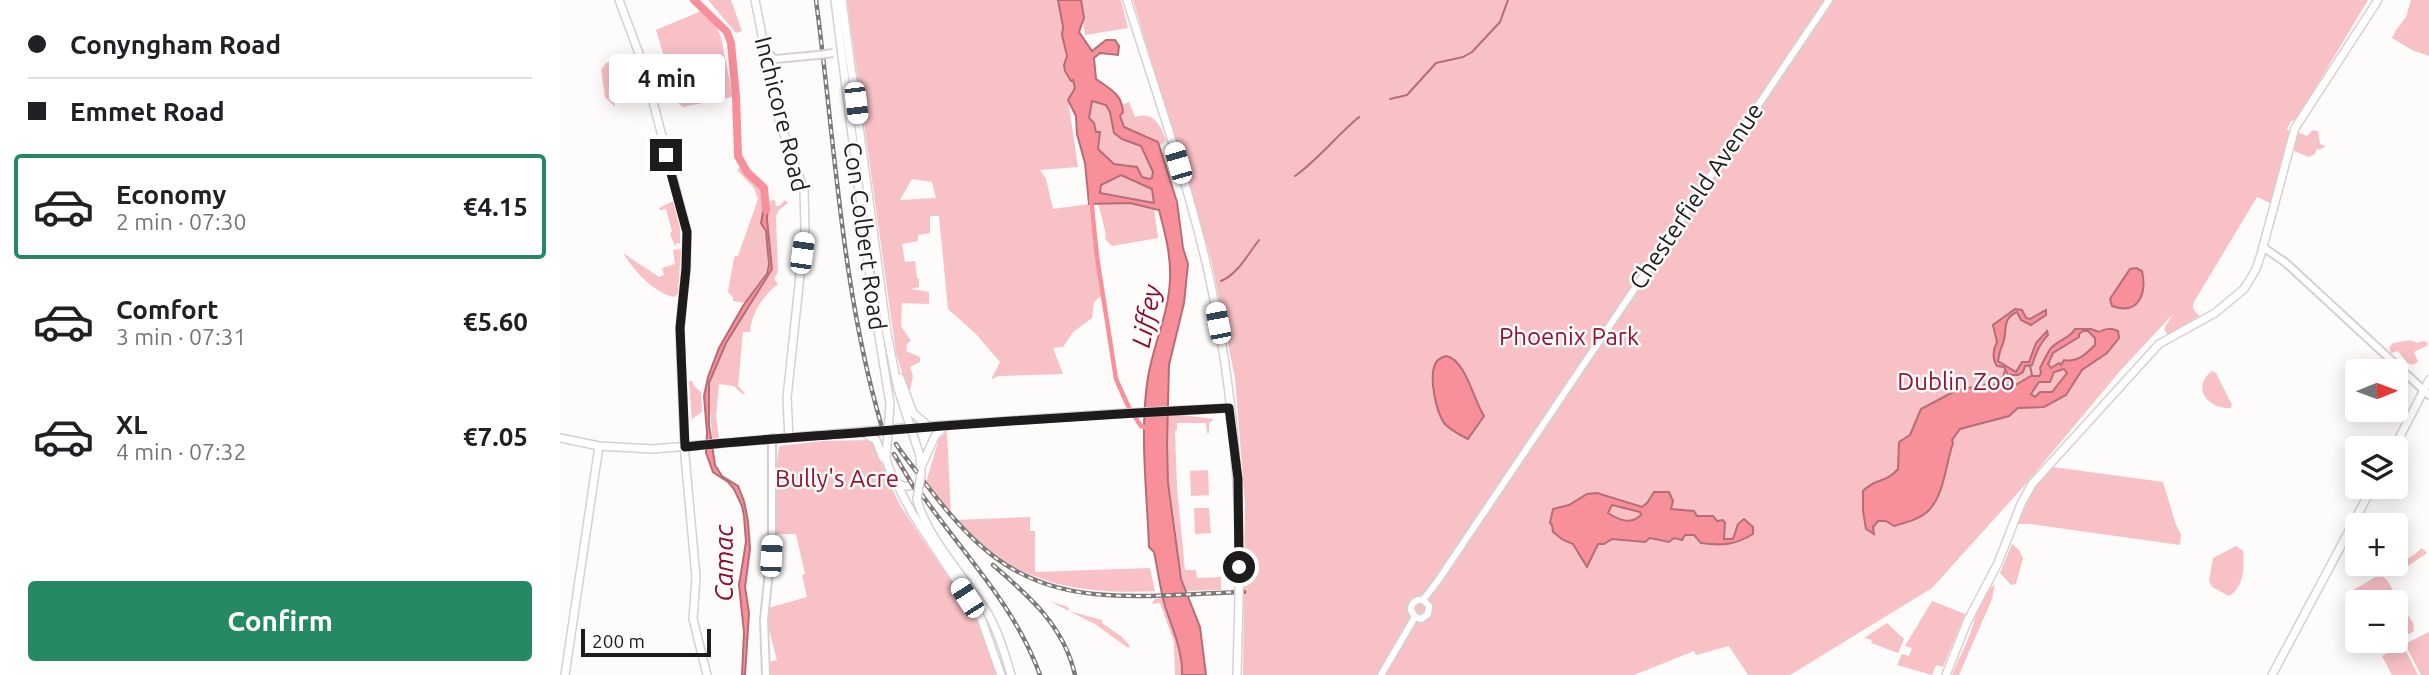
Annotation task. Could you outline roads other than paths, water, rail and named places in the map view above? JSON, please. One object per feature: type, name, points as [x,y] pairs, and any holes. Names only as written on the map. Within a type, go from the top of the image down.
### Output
[{"type":"main road","points":[[619,0],[644,67],[685,223],[687,245],[680,328],[685,447],[696,577],[693,619],[707,675]]},
{"type":"main road","name":"Inchicore Road","points":[[755,0],[779,120],[801,176],[805,195],[805,228],[787,398],[789,437]]},
{"type":"main road","name":"Con Colbert Road","points":[[835,0],[871,286],[890,404],[885,451],[892,475]]},
{"type":"main road","name":"Con Colbert Road","points":[[842,0],[841,52],[887,334],[898,389],[921,469]]},
{"type":"main road","points":[[1127,0],[1172,143],[1206,265],[1224,360],[1238,491],[1237,675]]},
{"type":"main road","points":[[1946,675],[1966,622],[1998,564],[2021,504],[2032,484],[2159,344],[2197,325],[2239,294],[2251,279],[2263,247],[2294,132],[2378,0]]},
{"type":"main road","points":[[887,334],[913,414],[928,426]]},
{"type":"main road","points":[[2401,436],[2426,393],[2429,380]]},
{"type":"main road","points":[[560,438],[598,446],[648,449],[928,426],[1229,408]]},
{"type":"main road","points":[[892,475],[899,485],[914,484],[935,436],[946,425]]},
{"type":"main road","points":[[864,433],[876,440],[912,513],[981,618],[1001,675]]},
{"type":"main road","points":[[565,675],[598,446]]},
{"type":"main road","points":[[921,469],[917,499],[924,518],[989,616],[1011,675]]},
{"type":"main road","points":[[2271,673],[2367,499]]},
{"type":"street","name":"Chesterfield Avenue","points":[[1423,600],[1829,0]]},
{"type":"street","points":[[764,49],[775,59],[841,52]]},
{"type":"street","points":[[768,69],[775,59]]},
{"type":"street","points":[[2263,247],[2286,263],[2426,393]]},
{"type":"street","points":[[766,675],[764,620],[772,541],[772,438]]},
{"type":"street","points":[[1423,600],[1429,606],[1428,614],[1420,619],[1415,617],[1410,610],[1412,604],[1423,600]]},
{"type":"street","points":[[1381,675],[1415,617]]},
{"type":"waterway","name":"Camac","points":[[694,0],[727,32],[731,43],[738,156],[747,172],[764,188],[766,210]]},
{"type":"waterway","points":[[1390,99],[1407,95],[1436,63],[1463,57],[1472,52],[1500,22],[1508,0]]},
{"type":"waterway","points":[[1295,176],[1359,117]]},
{"type":"waterway","points":[[1091,198],[1097,257],[1116,379],[1129,408],[1141,426],[1151,429]]},
{"type":"waterway","points":[[1221,281],[1238,269],[1259,240]]},
{"type":"waterway","points":[[2030,366],[2032,375]]},
{"type":"waterway","points":[[2001,383],[2005,371]]},
{"type":"railway","points":[[816,0],[848,267],[881,424]]},
{"type":"railway","points":[[896,444],[942,505],[977,543],[996,558],[1040,582],[1065,589],[1113,595],[1244,592]]},
{"type":"railway","points":[[894,454],[919,496]]},
{"type":"railway","points":[[916,486],[1000,600],[1029,648],[1040,675]]},
{"type":"railway","points":[[993,565],[1032,601],[1054,627],[1070,657],[1075,675]]},
{"type":"water label","name":"Liffey","points":[[1146,316]]},
{"type":"park label","name":"Phoenix Park","points":[[1569,336]]},
{"type":"park label","name":"Dublin Zoo","points":[[1956,381]]},
{"type":"park label","name":"Bully's Acre","points":[[837,478]]}]
